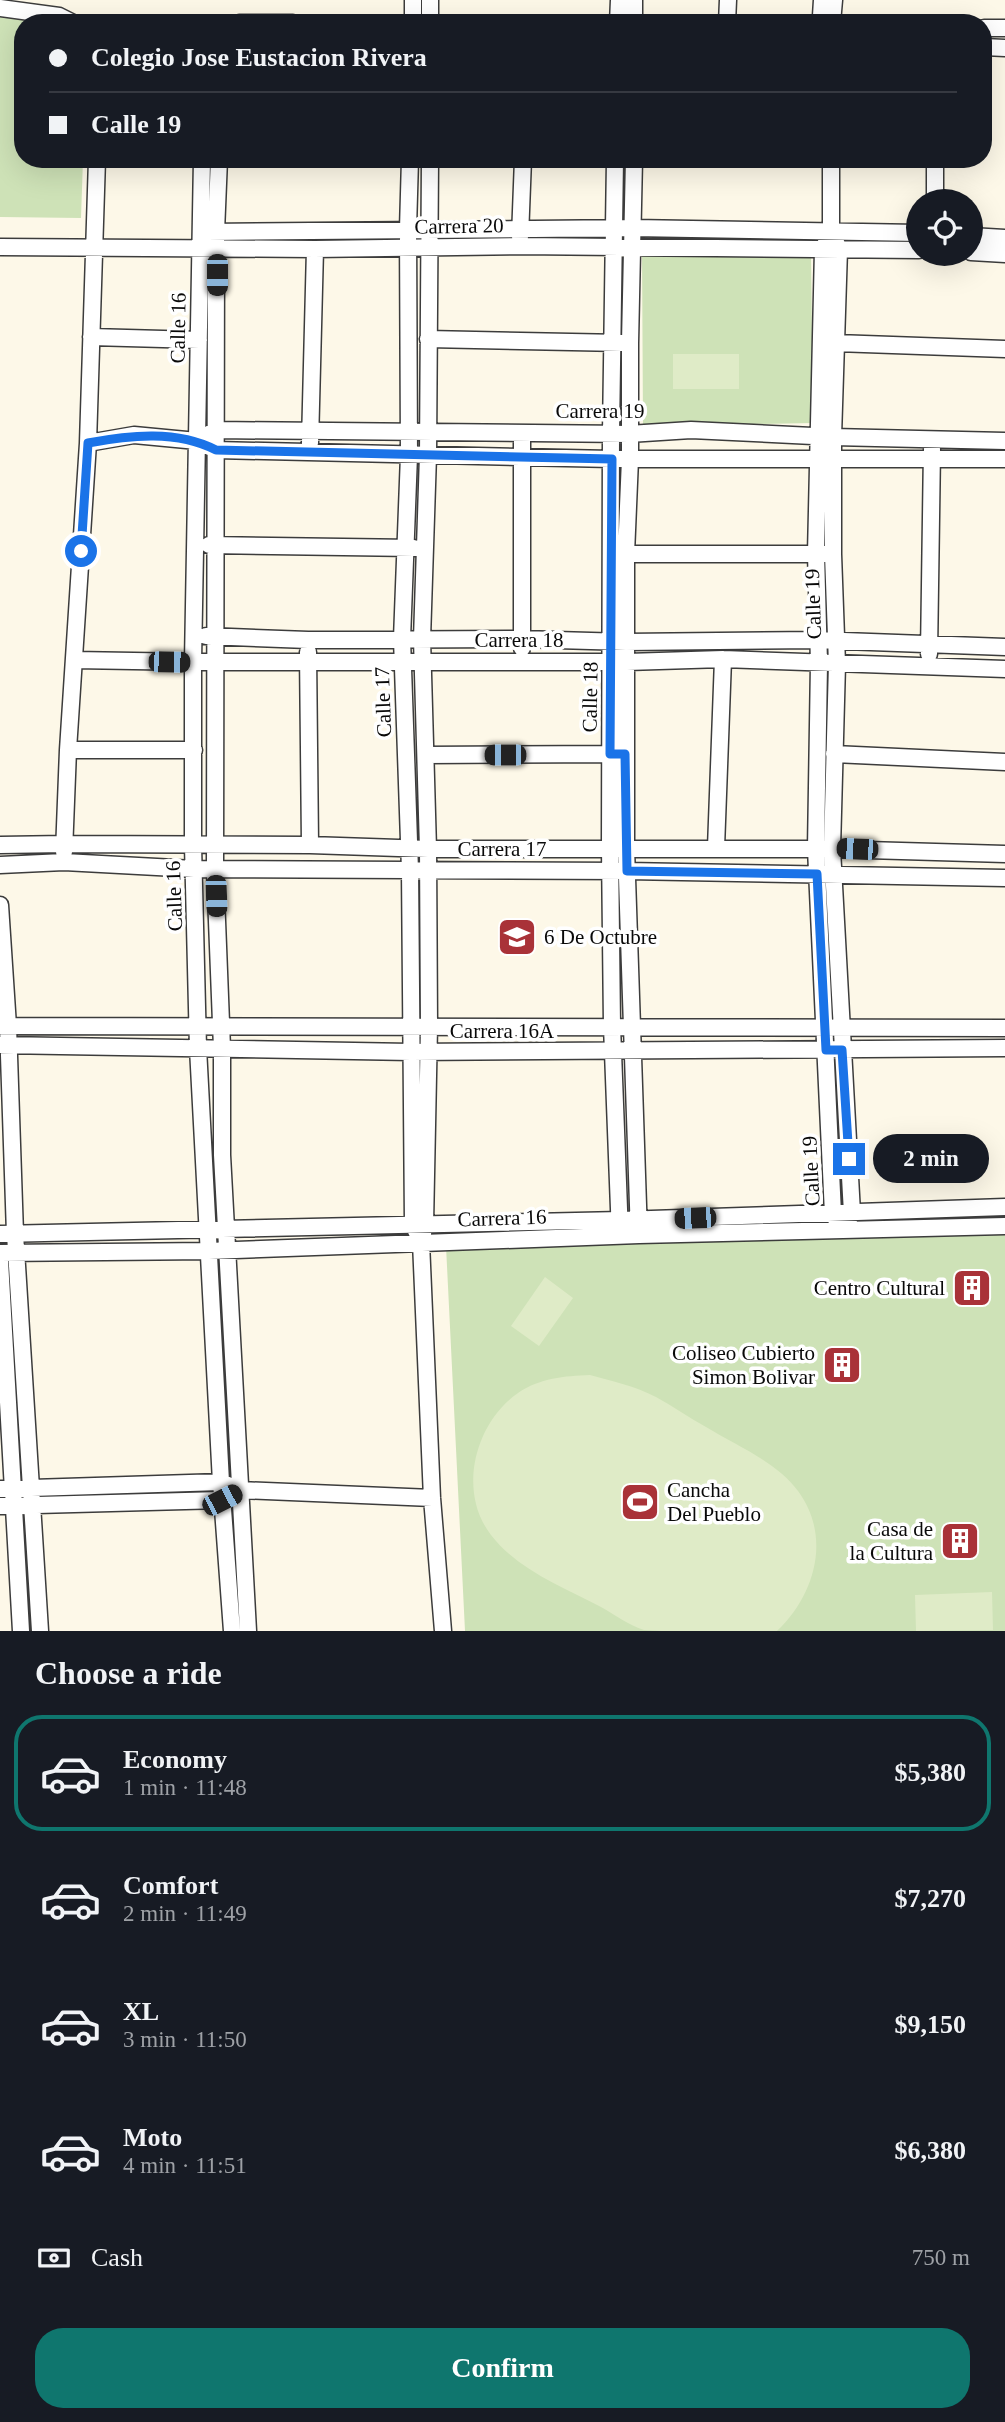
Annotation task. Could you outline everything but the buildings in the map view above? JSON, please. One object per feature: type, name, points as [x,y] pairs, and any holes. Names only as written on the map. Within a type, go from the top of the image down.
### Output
[{"type":"street","points":[[2,6],[48,14]]},
{"type":"street","points":[[64,862],[68,750],[88,443],[97,168]]},
{"type":"street","name":"Calle 16","points":[[202,168],[206,237]]},
{"type":"street","name":"Calle 16","points":[[218,168],[206,237],[199,340],[193,662],[193,845],[198,1048],[220,1482],[232,1631]]},
{"type":"street","name":"Calle 17","points":[[410,168],[410,455],[402,639],[410,870],[410,1027],[432,1498],[443,1631]]},
{"type":"street","name":"Calle 17","points":[[419,1224],[429,1052],[428,849],[422,639],[428,456],[430,168]]},
{"type":"street","points":[[520,237],[523,168]]},
{"type":"street","name":"Calle 18","points":[[615,168],[611,433],[619,642],[618,848],[632,1051],[639,1227]]},
{"type":"street","name":"Calle 18","points":[[619,642],[630,459],[634,168]]},
{"type":"street","name":"Calle 19","points":[[831,168],[824,554],[817,640],[825,874],[824,1028],[834,1050],[852,1213],[843,1230]]},
{"type":"street","points":[[935,168],[935,189]]},
{"type":"street","name":"Carrera 20","points":[[206,237],[217,249],[314,249],[428,248],[634,228],[906,233]]},
{"type":"street","name":"Carrera 20","points":[[0,247],[93,248],[206,237],[428,229],[614,248],[906,250]]},
{"type":"street","points":[[983,236],[1005,237]]},
{"type":"street","name":"Calle 16","points":[[217,249],[215,870],[222,1048],[222,1155],[248,1631]]},
{"type":"street","points":[[309,452],[314,249]]},
{"type":"street","name":"Calle 19","points":[[825,437],[836,344],[831,249]]},
{"type":"street","points":[[983,253],[1005,254]]},
{"type":"street","points":[[91,337],[199,340]]},
{"type":"street","points":[[428,339],[630,344]]},
{"type":"street","points":[[836,344],[1005,349]]},
{"type":"street","name":"Carrera 19","points":[[197,440],[216,430],[629,434],[691,430],[825,437],[1005,441]]},
{"type":"street","points":[[522,432],[523,661]]},
{"type":"street","points":[[88,443],[134,435],[197,440],[216,450],[428,456],[1005,459]]},
{"type":"street","points":[[929,667],[932,440]]},
{"type":"street","points":[[196,546],[426,549]]},
{"type":"street","points":[[626,554],[824,554]]},
{"type":"street","name":"Calle 19","points":[[824,554],[837,664],[834,754],[824,849]]},
{"type":"street","name":"Carrera 18","points":[[194,637],[619,642],[835,640],[1005,647]]},
{"type":"street","points":[[308,639],[310,845]]},
{"type":"street","points":[[716,848],[723,659]]},
{"type":"street","name":"Carrera 18","points":[[74,660],[619,662],[723,659],[1005,669]]},
{"type":"street","points":[[68,750],[194,750]]},
{"type":"street","points":[[426,755],[618,754]]},
{"type":"street","points":[[834,754],[1005,762]]},
{"type":"street","name":"Carrera 17","points":[[0,845],[824,849],[1005,855]]},
{"type":"street","name":"Carrera 17","points":[[0,865],[64,862],[215,870],[619,871],[1005,878]]},
{"type":"street","name":"Calle 18","points":[[619,871],[612,1026],[620,1228]]},
{"type":"street","name":"Calle 19","points":[[825,874],[842,1028],[834,1050],[833,1214],[843,1230]]},
{"type":"street","points":[[0,905],[7,1234],[18,1252],[40,1631]]},
{"type":"street","name":"Carrera 16A","points":[[4,1026],[1005,1028]]},
{"type":"street","name":"Carrera 16A","points":[[4,1044],[411,1052],[1005,1048]]},
{"type":"street","name":"Carrera 16","points":[[0,1252],[209,1251],[421,1241],[833,1214],[1005,1208]]},
{"type":"street","name":"Carrera 16","points":[[7,1234],[419,1224],[620,1228]]},
{"type":"street","name":"Carrera 16","points":[[639,1227],[843,1230],[1005,1226]]},
{"type":"street","points":[[0,1261],[7,1489],[21,1631]]},
{"type":"street","points":[[7,1489],[220,1482],[240,1490],[432,1498]]},
{"type":"street","points":[[8,1506],[222,1500],[240,1490]]},
{"type":"green space","points":[[0,16],[14,16],[14,168],[83,168],[81,218],[0,217]]},
{"type":"green space","points":[[811,251],[813,423],[643,426],[642,254]]},
{"type":"green space","points":[[673,354],[739,354],[739,389],[673,389]]},
{"type":"green space","points":[[1005,1231],[1005,1631],[465,1631],[446,1246]]},
{"type":"green space","points":[[545,1277],[573,1298],[539,1346],[511,1326]]},
{"type":"green space","name":"Cancha Del Pueblo","points":[[590,1375],[648,1393],[768,1463],[798,1491],[814,1527],[814,1565],[801,1600],[777,1631],[644,1630],[528,1568],[491,1535],[481,1517],[473,1479],[482,1440],[491,1422],[503,1406],[526,1388],[552,1379]]},
{"type":"green space","points":[[992,1592],[993,1630],[916,1631],[915,1595]]},
{"type":"place","name":"6 De Octubre","points":[[517,937]]},
{"type":"place","name":"Centro Cultural","points":[[972,1288]]},
{"type":"place","name":"Coliseo Cubierto Simon Bolivar","points":[[842,1365]]},
{"type":"place","name":"Cancha Del Pueblo","points":[[640,1502]]},
{"type":"place","name":"Casa de la Cultura","points":[[960,1541]]},
{"type":"route","points":[[81,551],[88,443],[134,435],[197,440],[216,450],[612,459],[610,754],[625,754],[627,871],[817,874],[826,1050],[842,1050],[849,1159]]}]
